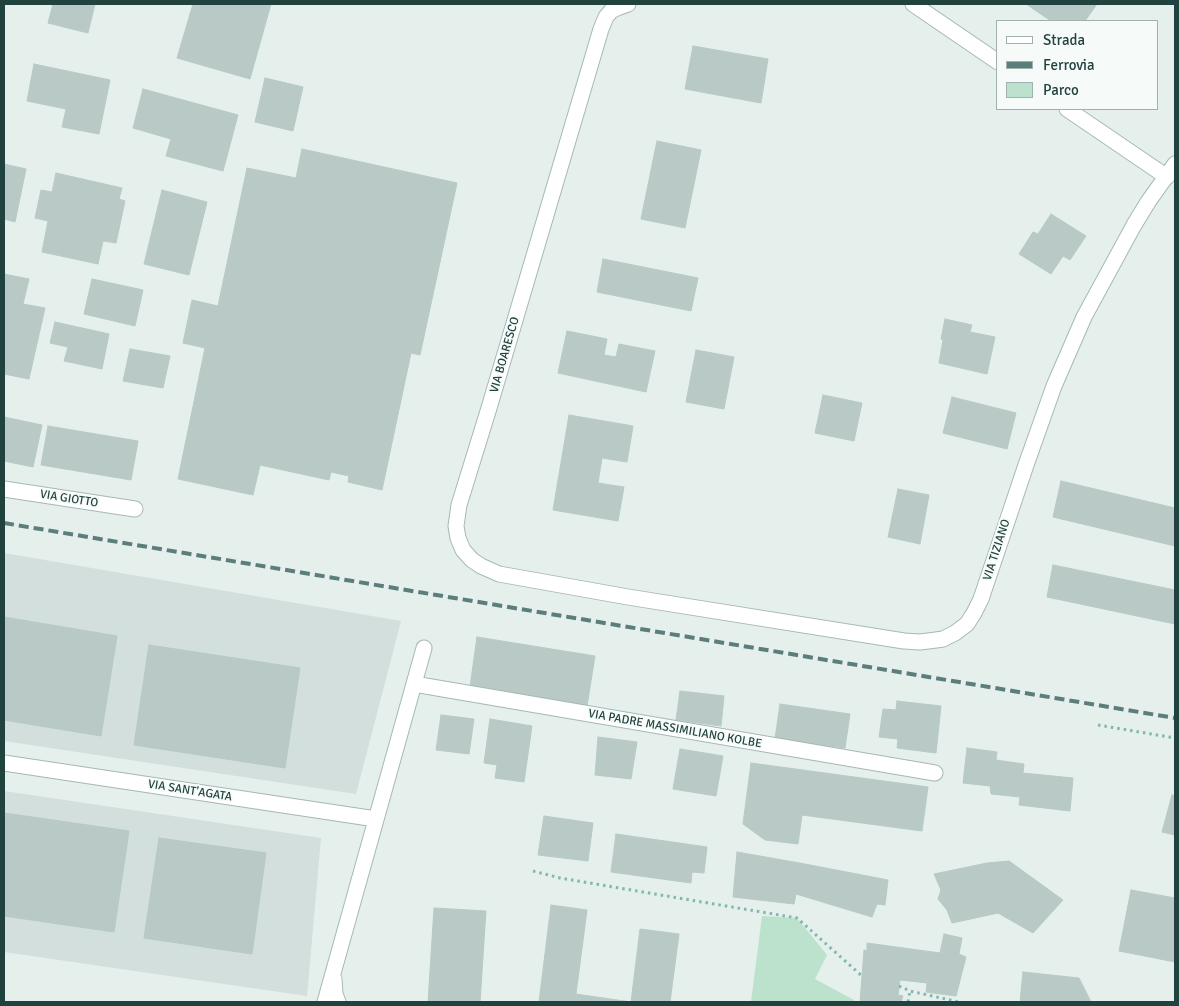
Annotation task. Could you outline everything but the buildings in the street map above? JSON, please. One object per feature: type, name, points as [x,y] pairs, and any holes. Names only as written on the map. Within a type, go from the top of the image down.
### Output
[{"type":"street","name":"VIA BOARESCO","points":[[628,4],[611,12],[606,17],[601,28],[489,408],[461,496],[456,526],[463,550],[472,560],[489,570],[512,577],[628,597]]},
{"type":"street","points":[[912,4],[996,61]]},
{"type":"street","points":[[1069,110],[1171,170]]},
{"type":"street","name":"VIA TIZIANO","points":[[628,597],[912,642],[929,642],[942,639],[961,629],[971,619],[982,594],[1049,401],[1084,317],[1134,225],[1171,170]]},
{"type":"street","name":"VIA GIOTTO","points":[[4,489],[134,509]]},
{"type":"street","points":[[324,1002],[334,973],[424,648]]},
{"type":"street","name":"VIA PADRE MASSIMILIANO KOLBE","points":[[414,684],[935,774]]},
{"type":"street","name":"VIA SANT'AGATA","points":[[4,763],[376,819]]},
{"type":"street","points":[[334,973],[338,1002]]},
{"type":"path","points":[[1098,725],[1175,738]]},
{"type":"path","points":[[534,871],[560,878],[797,918],[862,976]]},
{"type":"path","points":[[899,986],[910,991],[958,1002]]},
{"type":"path","points":[[908,1002],[910,991]]},
{"type":"shaded area","points":[[4,553],[401,621],[356,794],[4,741]]},
{"type":"shaded area","points":[[4,791],[321,838],[307,996],[4,952]]},
{"type":"green space","points":[[762,916],[797,918],[827,955],[815,979],[854,1000],[854,1002],[751,1002]]},
{"type":"railway","points":[[4,523],[1175,718]]}]
